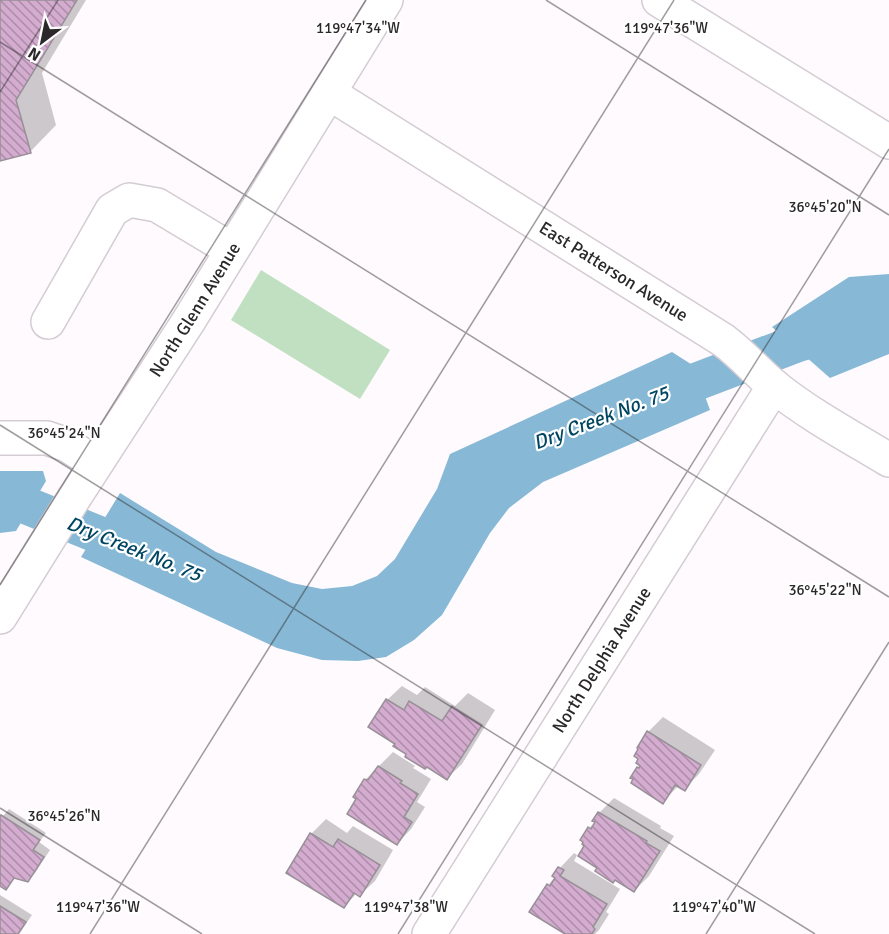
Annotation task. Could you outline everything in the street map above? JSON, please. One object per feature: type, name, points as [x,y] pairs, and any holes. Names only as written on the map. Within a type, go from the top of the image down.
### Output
[{"type":"street","name":"North Glenn Avenue","points":[[0,617],[96,463],[188,322],[386,0]]},
{"type":"street","points":[[659,0],[889,142]]},
{"type":"street","name":"East Patterson Avenue","points":[[328,93],[716,335],[738,351],[772,384],[805,408],[889,460]]},
{"type":"street","points":[[48,322],[112,210],[129,200],[157,205],[232,250]]},
{"type":"street","name":"North Delphia Avenue","points":[[429,934],[772,384]]},
{"type":"street","points":[[0,438],[46,438],[67,445],[96,463]]},
{"type":"green space","points":[[261,270],[390,350],[360,399],[231,320]]},
{"type":"water","points":[[889,274],[889,354],[830,378],[772,327],[849,277]]},
{"type":"water","points":[[672,352],[694,366],[710,410],[543,482],[509,508],[490,533],[442,615],[414,640],[386,657],[358,661],[322,660],[277,648],[81,557],[120,493],[216,552],[292,583],[322,589],[352,586],[377,576],[395,559],[437,489],[450,454]]},
{"type":"water","points":[[0,471],[43,471],[46,481],[16,531],[0,533]]},
{"type":"building","points":[[0,0],[77,0],[16,100],[31,153],[0,161]]},
{"type":"building","points":[[386,699],[404,710],[409,701],[442,721],[452,706],[482,725],[447,780],[405,757],[406,754],[393,746],[395,744],[368,727]]},
{"type":"building","points":[[647,731],[701,765],[685,791],[675,785],[663,804],[631,783],[633,779],[630,778],[640,766],[636,763],[638,759],[634,756]]},
{"type":"building","points":[[378,766],[418,794],[404,817],[412,822],[397,845],[347,814],[356,799],[353,797],[364,779],[368,780]]},
{"type":"building","points":[[598,812],[660,851],[634,892],[615,880],[613,883],[595,871],[597,868],[578,856],[584,846],[580,840],[588,827],[591,829],[595,822],[592,821]]},
{"type":"building","points":[[1,815],[40,840],[33,850],[44,857],[28,882],[14,878],[6,890],[0,886]]},
{"type":"building","points":[[310,833],[333,847],[338,839],[380,865],[360,897],[354,893],[344,908],[286,873]]},
{"type":"building","points":[[558,867],[564,870],[560,876],[607,904],[593,927],[595,929],[592,934],[565,934],[529,912],[547,884],[550,886],[555,878],[552,876]]},
{"type":"building","points":[[0,906],[26,922],[18,934],[0,934]]},
{"type":"waterway","name":"Dry Creek No. 75","points":[[651,399],[798,343],[889,317]]},
{"type":"waterway","name":"Dry Creek No. 75","points":[[0,500],[13,500],[141,552]]}]
